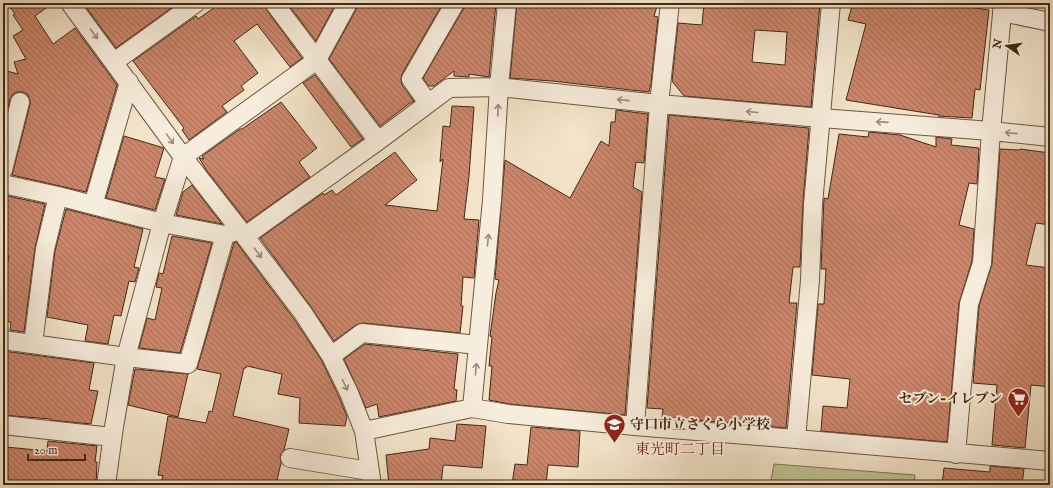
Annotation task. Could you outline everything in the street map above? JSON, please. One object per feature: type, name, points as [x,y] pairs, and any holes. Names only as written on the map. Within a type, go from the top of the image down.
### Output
[{"type":"street","points":[[70,3],[129,82],[237,234],[303,313],[331,356],[349,393],[364,431],[371,478],[290,458]]},
{"type":"street","points":[[274,3],[378,142]]},
{"type":"street","points":[[106,485],[112,437],[126,357],[162,223],[183,157],[317,60],[348,3]]},
{"type":"street","points":[[428,103],[411,79],[455,3]]},
{"type":"street","points":[[472,408],[492,200],[499,87],[507,3]]},
{"type":"street","points":[[635,426],[659,104],[670,3]]},
{"type":"street","points":[[796,439],[810,280],[813,204],[831,3]]},
{"type":"street","points":[[114,62],[192,4]]},
{"type":"street","points":[[956,454],[969,304],[982,263],[991,131],[1002,8],[1050,22]]},
{"type":"street","points":[[93,205],[129,82]]},
{"type":"street","points":[[3,340],[188,364],[237,234],[378,142],[449,88],[499,87],[659,104],[1050,137]]},
{"type":"street","points":[[3,170],[20,102]]},
{"type":"street","points":[[3,184],[58,196],[162,223],[237,234]]},
{"type":"street","points":[[32,344],[45,249],[58,196]]},
{"type":"street","points":[[331,356],[362,333],[478,345]]},
{"type":"street","points":[[364,431],[472,408],[508,414],[635,426],[1050,461]]},
{"type":"street","points":[[3,426],[112,437]]},
{"type":"green space","points":[[774,464],[915,475],[914,485],[770,485]]},
{"type":"building","points":[[7,3],[53,3],[35,16],[53,44],[75,28],[117,85],[86,192],[12,175],[30,100],[28,95],[23,92],[13,94],[10,99],[6,116],[3,115],[3,70],[18,74],[14,62],[26,59],[13,36],[23,30],[13,15],[15,14]]},
{"type":"building","points":[[83,3],[178,3],[116,48]]},
{"type":"building","points":[[221,3],[264,3],[266,9],[302,58],[290,67],[257,24],[234,41],[258,73],[241,86],[244,90],[222,106],[227,112],[189,140],[182,130],[184,128],[133,61],[196,16],[198,19]]},
{"type":"building","points":[[287,3],[336,3],[316,41]]},
{"type":"building","points":[[358,3],[443,3],[402,74],[402,85],[414,101],[380,126],[329,59],[357,8]]},
{"type":"building","points":[[465,3],[496,3],[489,77],[469,74],[469,77],[454,76],[454,71],[434,86],[429,86],[423,78],[464,8]]},
{"type":"building","points":[[517,3],[658,3],[654,16],[658,17],[649,92],[552,81],[510,78]]},
{"type":"building","points":[[704,3],[820,3],[811,107],[684,96],[672,81],[678,23],[702,25]],"holes":[[[755,30],[787,32],[785,65],[752,62]]]},
{"type":"building","points":[[853,3],[970,3],[969,7],[989,10],[980,90],[975,89],[972,118],[938,116],[939,115],[846,100],[866,24],[848,20]]},
{"type":"building","points":[[315,75],[363,139],[351,147],[303,83]]},
{"type":"building","points":[[281,102],[317,148],[299,162],[310,177],[247,222],[207,171],[199,158],[204,159],[202,156]]},
{"type":"building","points":[[452,106],[474,107],[464,219],[479,220],[474,278],[463,277],[461,306],[463,306],[460,333],[363,323],[356,325],[334,341],[260,238],[323,193],[324,195],[332,190],[336,195],[395,152],[417,180],[385,205],[437,211],[443,159],[440,162],[443,126],[450,127]]},
{"type":"building","points":[[616,110],[648,114],[644,163],[636,162],[633,187],[642,192],[625,415],[509,404],[489,400],[492,366],[489,366],[492,337],[490,336],[499,280],[495,279],[505,160],[570,198],[601,141],[609,146],[611,122],[615,122]]},
{"type":"building","points":[[669,115],[809,128],[800,267],[793,267],[789,303],[797,303],[786,428],[662,417],[663,409],[647,408]]},
{"type":"building","points":[[869,132],[900,135],[936,147],[936,137],[952,139],[951,145],[979,148],[977,184],[969,183],[959,225],[974,229],[972,261],[959,303],[947,442],[821,431],[823,406],[847,408],[850,379],[812,375],[818,304],[824,304],[826,269],[821,269],[824,198],[828,199],[839,134],[868,137]]},
{"type":"building","points":[[124,136],[164,148],[155,177],[165,179],[155,210],[106,198]]},
{"type":"building","points":[[1000,149],[1020,149],[1050,153],[1050,225],[1036,223],[1026,265],[1050,268],[1050,387],[1031,385],[1025,448],[992,445],[997,385],[973,383],[979,306],[992,264]]},
{"type":"building","points":[[192,185],[222,224],[176,215],[183,192]]},
{"type":"building","points":[[3,195],[45,204],[35,248],[24,332],[10,330],[11,322],[3,321],[3,289],[9,256],[3,255]]},
{"type":"building","points":[[66,209],[143,229],[134,267],[139,268],[135,282],[129,281],[121,316],[114,315],[108,344],[85,341],[88,325],[47,317],[55,251]]},
{"type":"building","points":[[172,236],[212,243],[180,353],[139,348],[147,318],[155,320],[162,288],[156,287],[159,273],[163,274]]},
{"type":"building","points":[[236,242],[294,319],[322,361],[347,417],[345,426],[299,423],[300,398],[278,394],[282,374],[247,366],[244,368],[233,416],[289,429],[284,450],[280,456],[281,463],[276,485],[160,485],[163,476],[158,475],[168,416],[206,423],[209,411],[212,412],[221,374],[197,369],[234,243]]},
{"type":"building","points":[[365,344],[458,354],[454,389],[457,390],[456,401],[379,417],[377,404],[366,408],[344,359]]},
{"type":"building","points":[[3,351],[94,363],[89,390],[98,391],[91,424],[3,415]]},
{"type":"building","points":[[135,369],[188,374],[178,417],[128,405]]},
{"type":"building","points":[[457,424],[486,426],[482,468],[445,465],[443,466],[441,485],[389,485],[386,455],[429,449],[430,438],[455,441]]},
{"type":"building","points":[[531,427],[580,431],[578,467],[548,465],[546,485],[512,485],[515,464],[527,465]]},
{"type":"building","points":[[48,441],[97,446],[95,462],[97,462],[96,485],[3,485],[6,447],[47,451]]},
{"type":"building","points":[[990,466],[1024,469],[1022,485],[942,485],[944,468],[990,472]]},
{"type":"place","name":"セブン-イレブン","points":[[1018,418]]},
{"type":"place","name":"守口市立さくら小学校","points":[[615,444]]},
{"type":"district","name":"東光町二丁目","points":[[680,449]]}]
